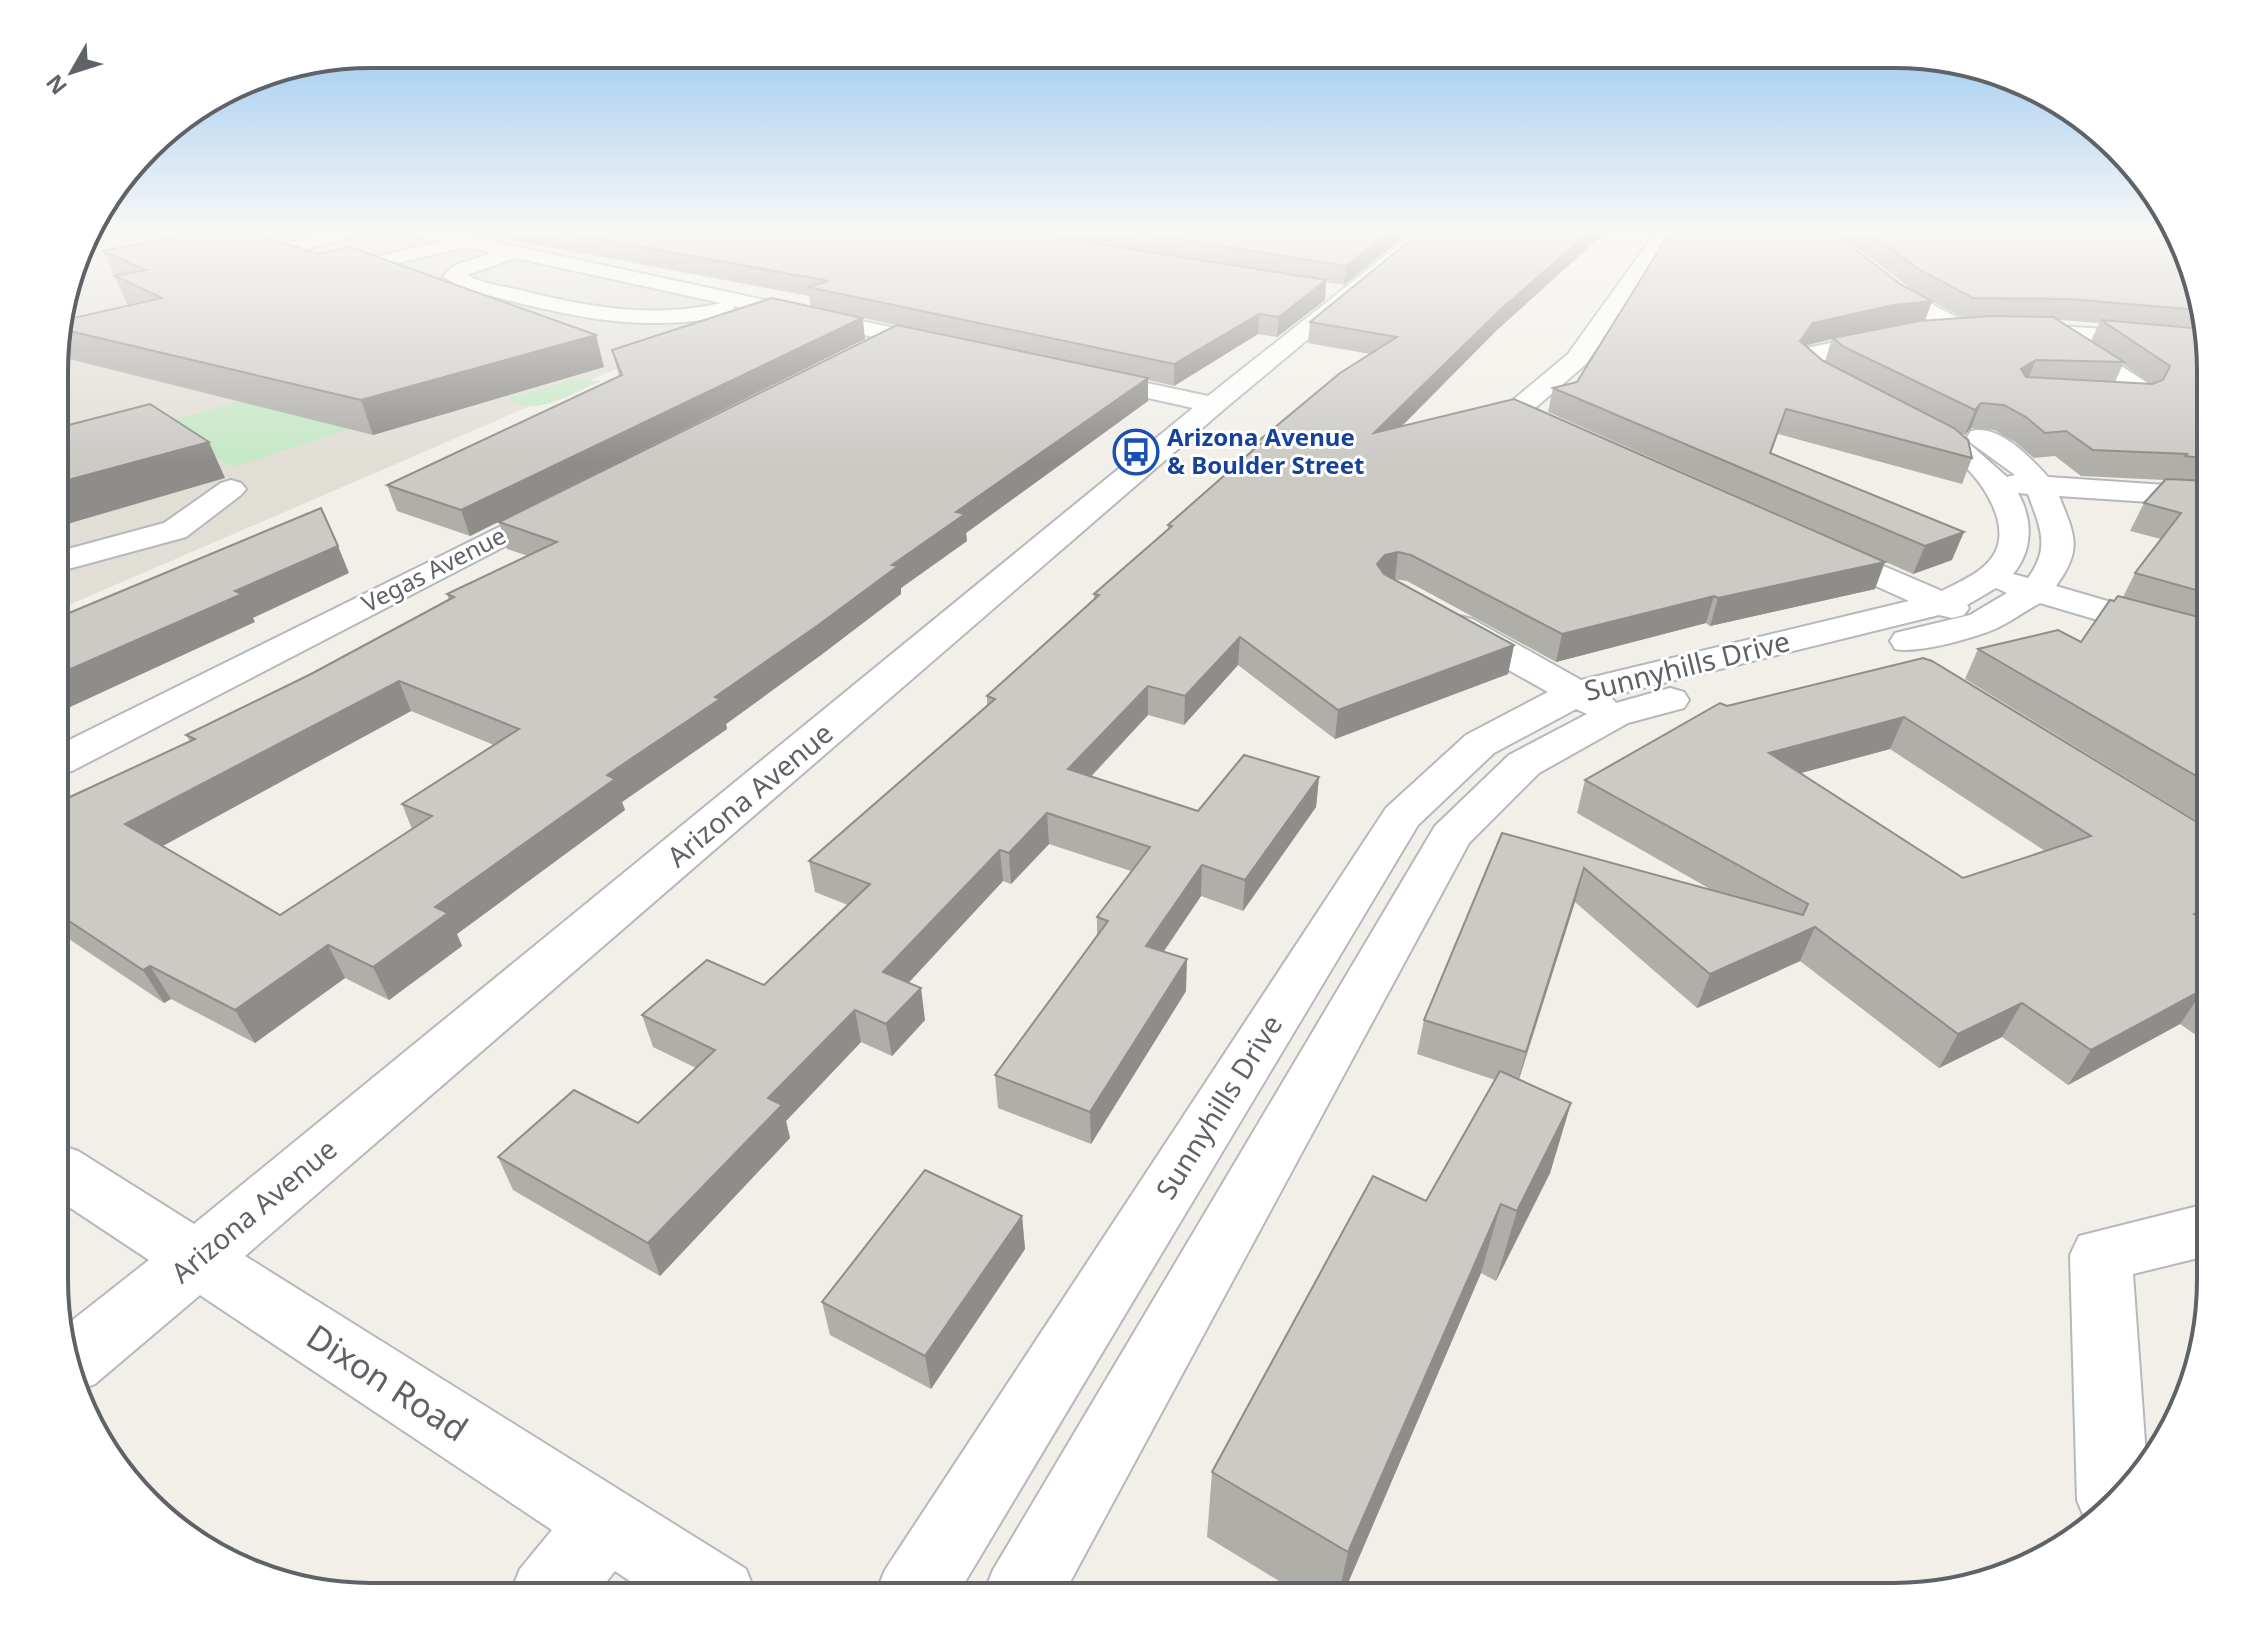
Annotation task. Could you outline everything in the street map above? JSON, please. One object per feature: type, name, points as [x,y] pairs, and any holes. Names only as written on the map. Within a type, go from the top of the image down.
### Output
[{"type":"street","points":[[561,306],[594,314],[689,317],[733,306]]},
{"type":"street","points":[[763,306],[958,348]]},
{"type":"street","name":"Arizona Avenue","points":[[78,1357],[1213,405],[1319,306]]},
{"type":"street","points":[[1587,443],[1516,411],[1577,359],[1614,306]]},
{"type":"street","points":[[1918,306],[1986,342]]},
{"type":"street","name":"Sunnyhills Drive","points":[[921,1583],[1401,817],[1480,744],[1596,703],[1864,637],[1971,601],[2036,591],[2057,562],[2057,530],[2020,485],[1956,445],[1826,377],[1808,363],[1815,353],[1919,340],[1961,330],[2167,349]]},
{"type":"street","points":[[855,357],[897,335]]},
{"type":"street","name":"Sunnyhills Drive","points":[[1919,340],[1986,342],[2142,335],[2195,345]]},
{"type":"street","points":[[2063,338],[2143,391],[2140,397],[2084,396]]},
{"type":"street","points":[[1063,372],[1213,405]]},
{"type":"street","points":[[1800,539],[1971,601],[2012,551],[2020,485],[2197,496]]},
{"type":"street","points":[[68,559],[175,530],[231,489]]},
{"type":"street","name":"Vegas Avenue","points":[[68,756],[584,494]]},
{"type":"street","points":[[2036,591],[2197,638]]},
{"type":"street","points":[[1434,613],[1596,703]]},
{"type":"street","points":[[1864,637],[1929,677]]},
{"type":"street","name":"Sunnyhills Drive","points":[[1028,1583],[1451,836],[1524,764],[1596,703]]},
{"type":"street","name":"Dixon Road","points":[[68,1175],[699,1583]]},
{"type":"street","points":[[2112,1490],[2101,1255],[2197,1232]]},
{"type":"street","points":[[558,1583],[606,1523]]},
{"type":"shaded area","points":[[75,306],[728,306],[751,311],[68,605],[68,371]]},
{"type":"green space","points":[[571,380],[601,381],[542,405],[518,404],[507,399]]},
{"type":"green space","points":[[458,395],[232,467],[163,423],[253,398]]},
{"type":"building","points":[[126,306],[515,306],[596,335],[361,400],[71,331],[73,318]]},
{"type":"building","points":[[747,306],[808,306],[862,318],[461,510],[387,485],[622,375],[612,350]]},
{"type":"building","points":[[899,306],[1293,306],[1279,317],[1259,314],[1174,364]]},
{"type":"building","points":[[1330,306],[1505,306],[1374,433],[1514,399],[1885,562],[1718,598],[1714,596],[1562,634],[1411,555],[1398,552],[1385,555],[1377,564],[1384,574],[1514,645],[1338,710],[1240,637],[1185,696],[1148,686],[1068,769],[1198,811],[1244,755],[1319,777],[1245,880],[1202,865],[1146,946],[1187,959],[1090,1112],[995,1075],[1108,921],[1097,917],[1150,847],[1047,813],[1009,853],[1000,850],[883,972],[921,988],[886,1024],[855,1010],[768,1098],[782,1105],[648,1243],[498,1157],[574,1090],[638,1123],[715,1050],[642,1015],[707,960],[764,985],[870,884],[809,861],[995,699],[987,696],[1099,595],[1094,594],[1172,526],[1168,525],[1260,444],[1256,443],[1340,373],[1397,337],[1310,322]]},
{"type":"building","points":[[1624,306],[1888,306],[1813,323],[1800,341],[1823,361],[1954,428],[1968,440],[1972,458],[1786,409],[1770,453],[1964,532],[1925,546],[1553,388],[1577,382]]},
{"type":"building","points":[[2152,306],[2190,306],[2190,309]]},
{"type":"building","points":[[1992,316],[2053,317],[2124,362],[2036,360],[2021,369],[2026,377],[2152,384],[2163,380],[2170,366],[2101,320],[2194,328],[2197,457],[2185,456],[2187,454],[2093,450],[2066,431],[2045,433],[2026,417],[2004,405],[1981,403],[1975,410],[1844,347],[1833,338],[1919,321]]},
{"type":"building","points":[[897,325],[1148,378],[956,512],[965,514],[892,565],[898,566],[817,626],[715,697],[720,699],[607,775],[615,779],[435,907],[448,913],[373,967],[328,945],[235,1010],[150,966],[143,970],[68,920],[68,798],[195,739],[186,735],[311,674],[454,597],[447,594],[557,542],[499,522]],"holes":[[[399,681],[519,729],[402,804],[432,816],[280,915],[125,824]]]},
{"type":"building","points":[[150,404],[209,442],[68,480],[68,425]]},
{"type":"building","points":[[2166,479],[2197,480],[2197,590],[2135,573],[2181,513],[2144,503]]},
{"type":"building","points":[[321,508],[338,546],[235,591],[242,594],[68,670],[68,613]]},
{"type":"building","points":[[2118,596],[2197,617],[2197,776],[1978,649],[2058,630],[2081,642],[2110,600],[2114,601]]},
{"type":"building","points":[[1923,658],[1932,661],[2197,822],[2197,912],[2194,914],[2197,916],[2197,993],[2091,1050],[2022,1003],[1958,1034],[1815,927],[1710,974],[1584,868],[1526,1052],[1424,1020],[1502,833],[1803,915],[1808,904],[1585,780],[1720,703],[1727,706]],"holes":[[[1904,717],[2091,836],[1963,878],[1769,753]]]},
{"type":"building","points":[[1500,1071],[1571,1103],[1517,1211],[1501,1204],[1348,1552],[1212,1472],[1373,1176],[1426,1201]]},
{"type":"building","points":[[925,1170],[1022,1216],[925,1356],[822,1302]]},
{"type":"place","name":"Arizona Avenue & Boulder Street","points":[[1136,452]]}]
